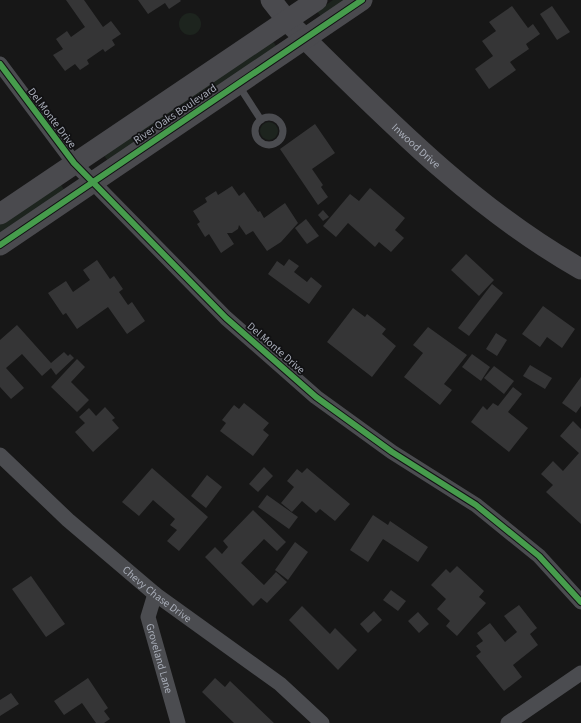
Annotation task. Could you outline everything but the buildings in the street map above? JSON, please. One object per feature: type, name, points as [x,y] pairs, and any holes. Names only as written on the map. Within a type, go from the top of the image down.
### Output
[{"type":"street","name":"Inwood Drive","points":[[271,0],[287,21],[420,151],[472,193],[526,233],[581,268]]},
{"type":"street","name":"River Oaks Boulevard","points":[[0,214],[317,0]]},
{"type":"street","name":"River Oaks Boulevard","points":[[0,245],[362,0]]},
{"type":"street","name":"Del Monte Drive","points":[[0,64],[74,163],[226,318],[316,396],[392,452],[476,505],[539,556],[581,602]]},
{"type":"street","name":"Chevy Chase Drive","points":[[0,455],[68,520],[155,594],[280,684],[322,723]]},
{"type":"street","name":"Groveland Lane","points":[[155,594],[148,617],[178,723]]},
{"type":"street","points":[[508,723],[581,673]]},
{"type":"lane","points":[[238,84],[261,120]]},
{"type":"lane","points":[[271,117],[280,122],[283,130],[281,139],[278,142],[265,145],[258,139],[256,135],[256,126],[261,120],[271,117]]},
{"type":"shaded area","points":[[333,0],[354,0],[324,21],[317,11]]},
{"type":"shaded area","points":[[190,13],[198,16],[201,24],[198,32],[190,35],[182,32],[179,24],[182,16]]},
{"type":"shaded area","points":[[272,40],[279,50],[110,164],[103,154]]},
{"type":"shaded area","points":[[269,122],[275,125],[278,131],[275,137],[269,140],[263,137],[260,131],[263,125]]},
{"type":"shaded area","points":[[60,183],[66,193],[0,238],[0,223]]},
{"type":"cycle path","points":[[0,245],[362,0]]},
{"type":"cycle path","points":[[0,64],[74,163],[226,318],[316,397],[392,452],[476,505],[539,556],[581,602]]}]
